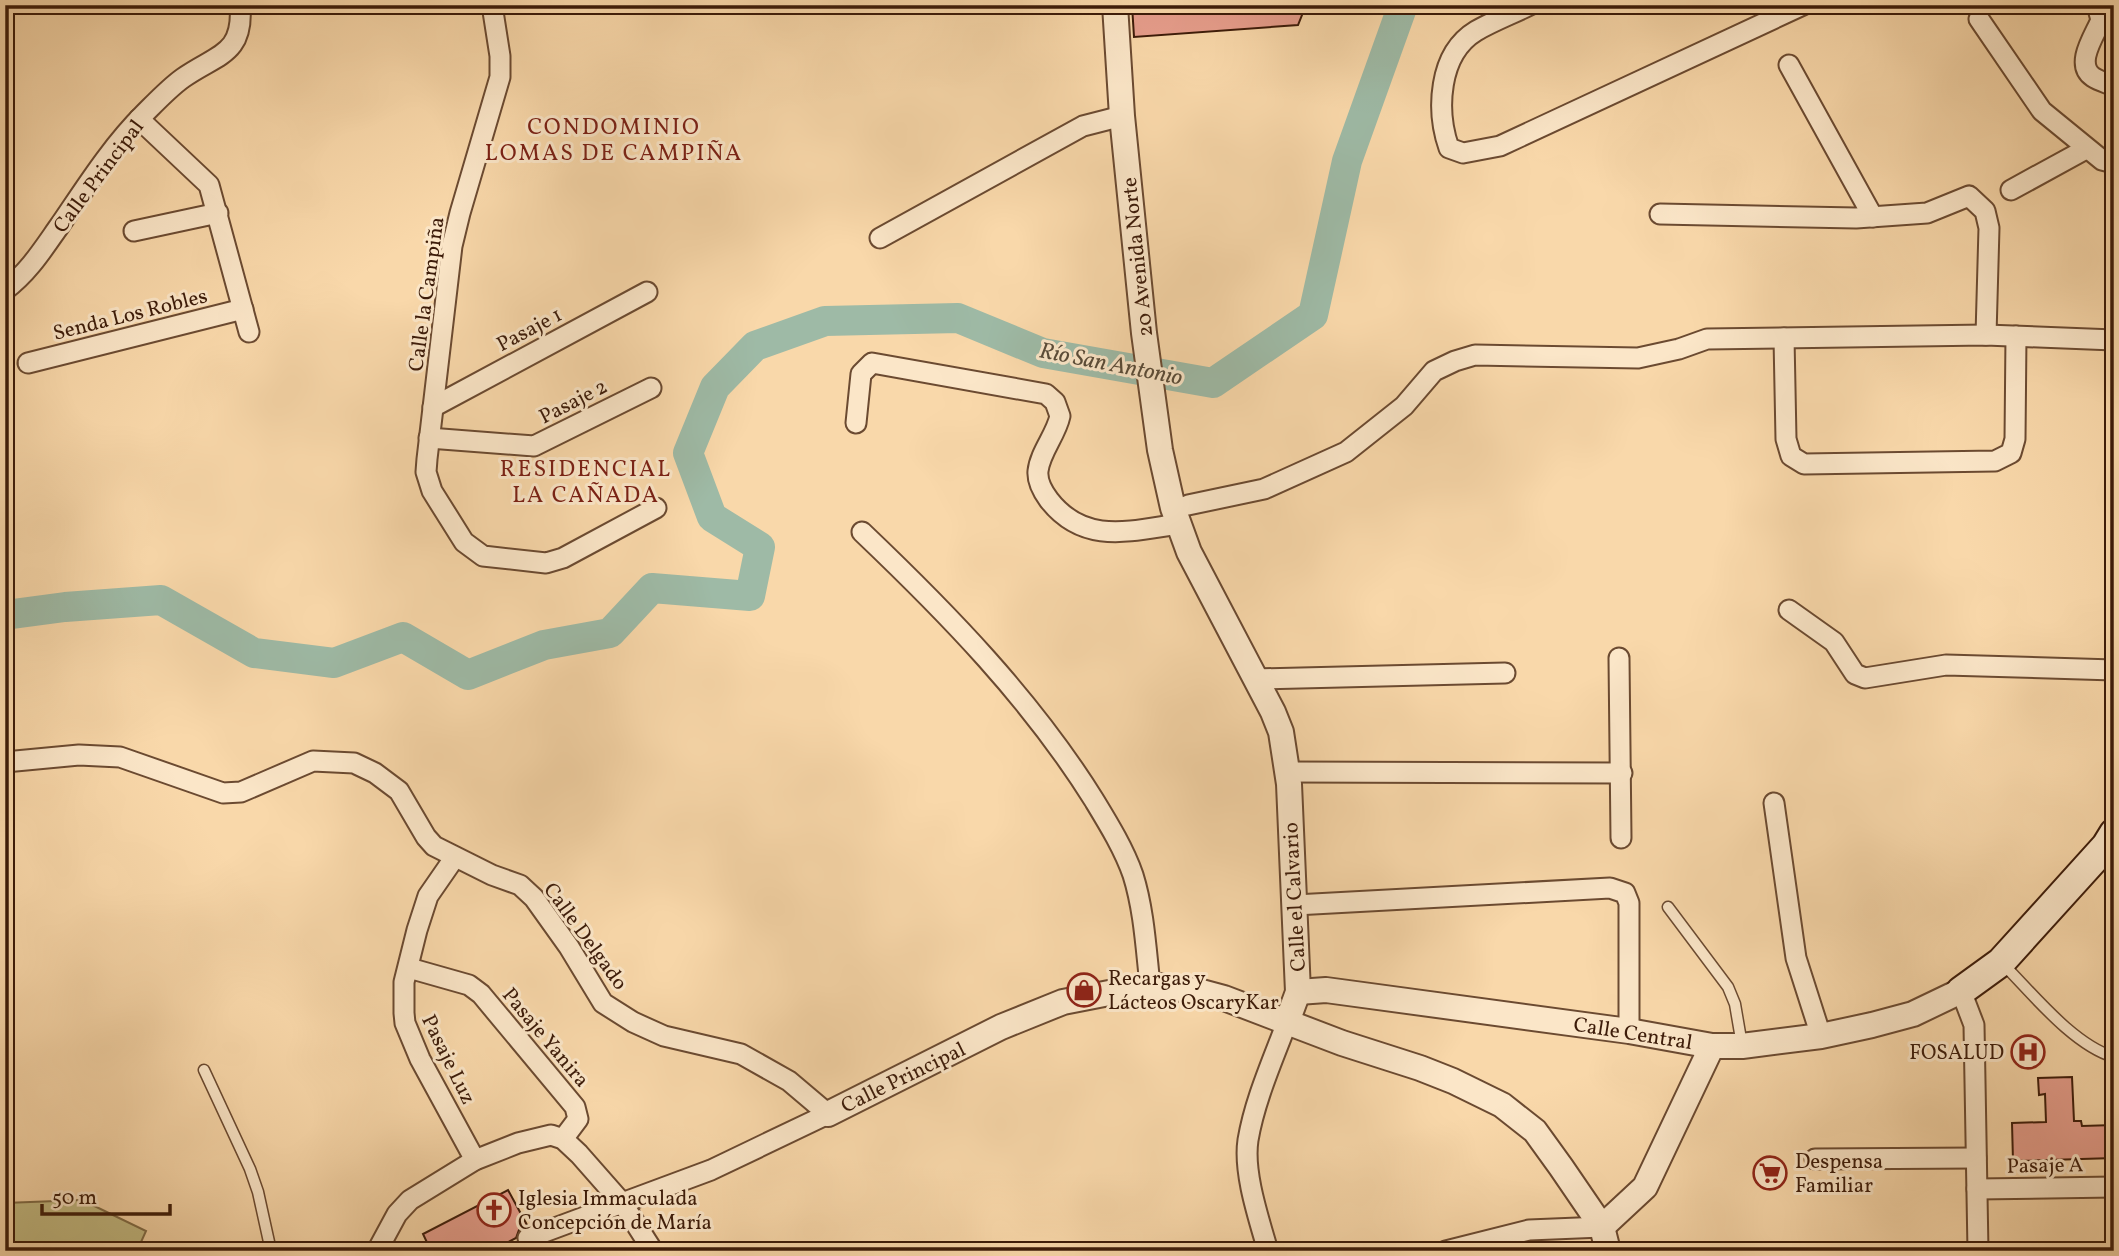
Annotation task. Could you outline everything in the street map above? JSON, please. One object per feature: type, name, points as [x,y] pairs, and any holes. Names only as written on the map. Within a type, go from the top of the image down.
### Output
[{"type":"main road","points":[[1961,991],[2001,962],[2114,834]]},
{"type":"street","name":"Calle Principal","points":[[5,290],[28,272],[99,167],[139,119],[181,79],[227,52],[239,35],[240,5]]},
{"type":"street","name":"Calle la Campiña","points":[[492,5],[500,56],[500,77],[452,246],[429,438],[426,472],[428,481],[464,542],[483,556],[546,563],[563,558],[656,508]]},
{"type":"street","name":"20 Avenida Norte","points":[[1115,5],[1122,116],[1144,333],[1160,450],[1180,512]]},
{"type":"street","points":[[1530,5],[1474,32],[1456,52],[1444,75],[1443,131],[1449,148],[1463,153],[1500,146],[1803,5]]},
{"type":"street","points":[[2097,5],[2101,20],[2085,57],[2086,66],[2090,75],[2114,86]]},
{"type":"street","points":[[1979,19],[2042,111],[2086,149],[2102,160],[2114,163]]},
{"type":"street","points":[[1789,65],[1873,217]]},
{"type":"street","points":[[880,238],[1083,126],[1122,116]]},
{"type":"street","points":[[139,119],[209,185],[249,331]]},
{"type":"street","points":[[2011,190],[2086,149]]},
{"type":"street","points":[[1660,214],[1873,217],[1927,213],[1969,196],[1985,211],[1989,228],[1986,335]]},
{"type":"street","points":[[134,231],[218,213]]},
{"type":"street","name":"Pasaje 1","points":[[433,407],[647,292]]},
{"type":"street","name":"Senda Los Robles","points":[[28,363],[243,309]]},
{"type":"street","points":[[856,423],[861,374],[872,363],[1046,394],[1055,402],[1060,416],[1040,464],[1038,475],[1044,493],[1057,509],[1074,523],[1099,531],[1129,531],[1180,512],[1264,489],[1346,452],[1404,406],[1434,371],[1475,355],[1638,358],[1679,349],[1707,339],[1986,335],[2114,340]]},
{"type":"street","points":[[1784,338],[1786,439],[1791,456],[1804,464],[1996,461],[2011,453],[2015,439],[2016,336]]},
{"type":"street","name":"Pasaje 2","points":[[429,438],[534,446],[651,388]]},
{"type":"street","name":"Calle el Calvario","points":[[1180,512],[1189,552],[1281,732],[1288,772],[1298,992],[1287,1022]]},
{"type":"street","points":[[862,531],[964,632],[1059,747],[1081,779],[1107,821],[1133,875],[1144,929],[1150,985]]},
{"type":"street","points":[[1789,610],[1834,642],[1855,674],[1866,678],[1946,665],[2114,670]]},
{"type":"street","points":[[1619,658],[1621,838]]},
{"type":"street","points":[[1255,679],[1505,673]]},
{"type":"street","name":"Calle Delgado","points":[[5,762],[79,755],[120,757],[223,793],[241,792],[313,761],[354,763],[374,772],[399,791],[434,846],[520,885],[534,898],[569,947],[603,1003],[633,1022],[664,1036],[741,1054],[789,1081],[828,1114]]},
{"type":"street","points":[[1288,772],[1622,773]]},
{"type":"street","points":[[1774,803],[1796,958],[1821,1036]]},
{"type":"street","name":"Pasaje Luz","points":[[455,857],[428,896],[416,930],[404,982],[405,1023],[420,1059],[475,1160]]},
{"type":"street","points":[[1295,905],[1610,888],[1625,893],[1629,903],[1629,1031]]},
{"type":"street","name":"Pasaje Yanira","points":[[409,968],[469,985],[481,994],[575,1107],[578,1119],[563,1139]]},
{"type":"street","name":"Calle Principal","points":[[528,1238],[711,1170],[1026,1016],[1063,1002],[1150,985],[1211,994],[1287,1022]]},
{"type":"street","name":"Calle Central","points":[[1298,992],[1326,990],[1629,1031],[1712,1046],[1742,1046],[1821,1036],[1913,1014],[1961,991]]},
{"type":"street","points":[[1961,991],[1974,1025],[1978,1251]]},
{"type":"street","points":[[1268,1251],[1249,1172],[1248,1142],[1258,1101],[1287,1022],[1420,1068],[1502,1105],[1535,1130],[1602,1227],[1608,1251]]},
{"type":"street","points":[[1446,1251],[1530,1230],[1602,1227],[1645,1187],[1676,1134],[1712,1046]]},
{"type":"street","points":[[377,1251],[404,1205],[475,1160],[518,1143],[551,1135],[563,1139],[622,1204],[653,1251]]},
{"type":"street","points":[[1815,1160],[1976,1158]]},
{"type":"street","name":"Pasaje A","points":[[1977,1189],[2114,1187]]},
{"type":"lane","points":[[1668,907],[1728,987],[1735,1004],[1742,1046]]},
{"type":"lane","points":[[2001,962],[2064,1025],[2094,1049],[2114,1057]]},
{"type":"lane","points":[[204,1070],[250,1169],[271,1251]]},
{"type":"shaded area","points":[[82,1200],[146,1231],[137,1251],[5,1251],[5,1203]]},
{"type":"building","points":[[1132,5],[1306,5],[1298,25],[1134,37]]},
{"type":"building","points":[[2072,1077],[2074,1121],[2081,1121],[2082,1126],[2114,1125],[2114,1158],[2013,1161],[2012,1123],[2046,1122],[2045,1094],[2039,1095],[2038,1078]]},
{"type":"building","name":"Iglesia Immaculada Concepción de María","points":[[508,1190],[527,1225],[519,1230],[516,1238],[491,1251],[431,1251],[423,1234]]},
{"type":"waterway","name":"Río San Antonio","points":[[5,615],[65,607],[161,600],[254,653],[334,663],[403,637],[468,675],[544,645],[610,633],[652,588],[750,596],[760,547],[712,517],[688,453],[715,387],[755,346],[825,321],[958,318],[1043,353],[1213,383],[1313,315],[1347,161],[1403,5]]},
{"type":"place","name":"Recargas y Lácteos OscaryKar","points":[[1084,990]]},
{"type":"place","name":"FOSALUD","points":[[2028,1052]]},
{"type":"place","name":"Despensa Familiar","points":[[1770,1173]]},
{"type":"place","name":"Iglesia Immaculada Concepción de María","points":[[494,1210]]},
{"type":"district","name":"CONDOMINIO LOMAS DE CAMPIÑA","points":[[614,139]]},
{"type":"district","name":"RESIDENCIAL LA CAÑADA","points":[[586,481]]}]
